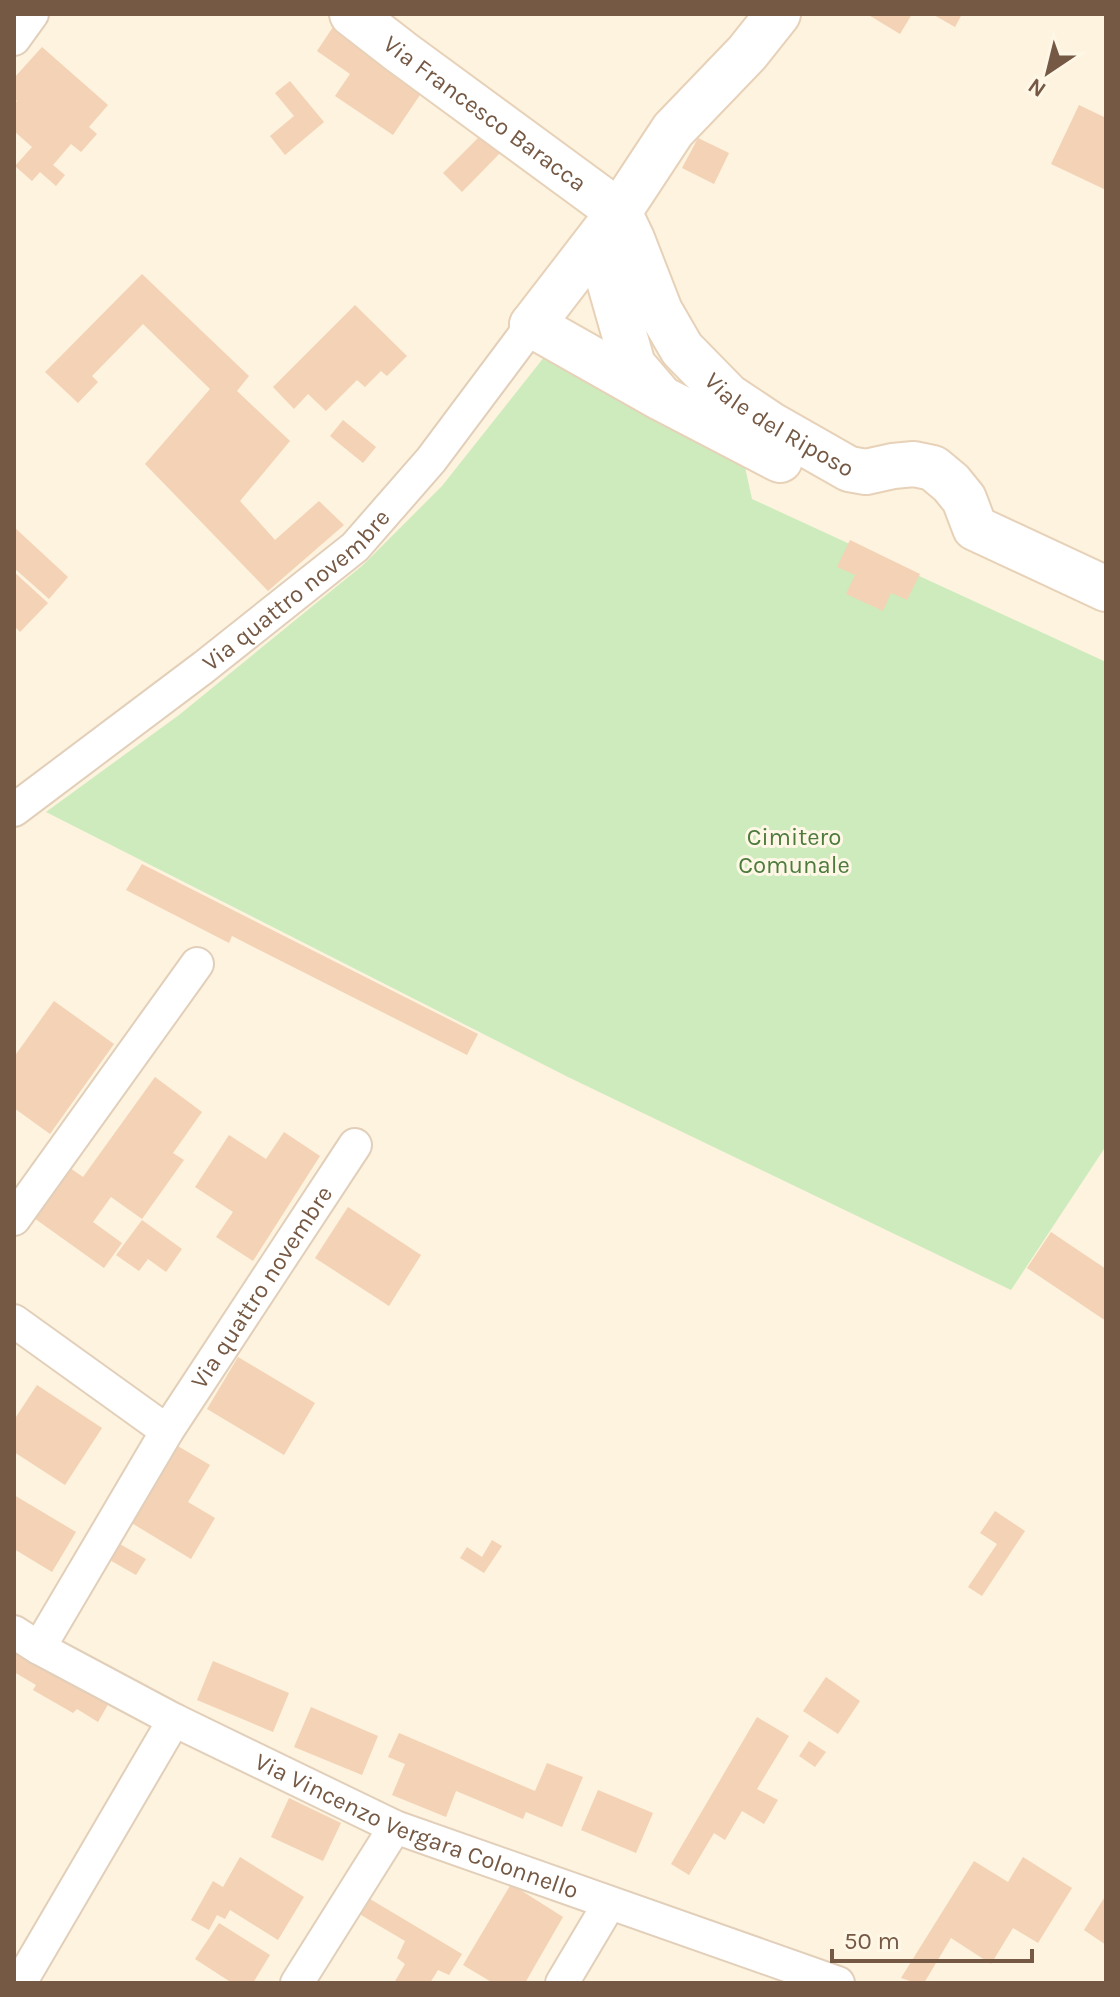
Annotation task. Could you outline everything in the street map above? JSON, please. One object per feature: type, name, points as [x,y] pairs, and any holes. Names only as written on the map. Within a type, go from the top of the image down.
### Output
[{"type":"street","points":[[14,39],[32,14]]},
{"type":"street","name":"Via Francesco Baracca","points":[[352,14],[608,227]]},
{"type":"street","points":[[532,325],[608,227],[673,130],[747,53],[778,14]]},
{"type":"street","name":"Viale del Riposo","points":[[608,227],[631,310],[633,365],[661,398]]},
{"type":"street","points":[[532,325],[631,310]]},
{"type":"street","name":"Viale del Riposo","points":[[631,310],[629,323],[642,314],[655,315],[671,329],[682,349],[728,396],[770,424],[849,469],[866,472],[914,464],[933,468],[964,499],[975,528],[1106,589]]},
{"type":"street","name":"Viale del Riposo","points":[[532,325],[661,398],[844,493],[856,496],[900,487],[920,492],[938,505],[958,547],[1106,620]]},
{"type":"street","name":"Via quattro novembre","points":[[14,810],[204,667],[355,547],[431,460],[532,325]]},
{"type":"street","points":[[14,1219],[197,964]]},
{"type":"street","name":"Via quattro novembre","points":[[26,1640],[355,1145]]},
{"type":"street","points":[[14,1321],[167,1431]]},
{"type":"street","name":"Via Vincenzo Vergara Colonnello","points":[[26,1640],[174,1720],[395,1827],[834,1982]]},
{"type":"street","points":[[20,1983],[174,1720]]},
{"type":"street","points":[[297,1983],[395,1827]]},
{"type":"street","points":[[562,1983],[609,1904]]},
{"type":"green space","name":"Cimitero Comunale","points":[[545,356],[745,467],[752,499],[1106,662],[1106,1146],[1011,1290],[568,1077],[46,812],[179,715],[363,565],[442,486]]},
{"type":"building","points":[[867,14],[912,14],[900,34]]},
{"type":"building","points":[[932,14],[962,14],[955,27]]},
{"type":"building","points":[[333,27],[424,89],[393,135],[335,96],[350,74],[317,51]]},
{"type":"building","points":[[42,47],[108,105],[89,127],[97,134],[81,152],[71,144],[53,165],[65,175],[56,186],[40,172],[32,181],[15,166],[32,147],[14,131],[14,105],[17,101],[14,98],[14,78]]},
{"type":"building","points":[[290,81],[324,122],[285,155],[270,136],[294,116],[275,93]]},
{"type":"building","points":[[1079,105],[1106,118],[1106,190],[1051,164]]},
{"type":"building","points":[[484,132],[503,150],[462,192],[443,173]]},
{"type":"building","points":[[698,138],[729,153],[714,184],[682,168]]},
{"type":"building","points":[[142,274],[249,376],[237,391],[290,441],[240,501],[275,540],[319,501],[344,525],[268,591],[145,464],[210,389],[143,324],[92,376],[98,382],[78,403],[45,372]]},
{"type":"building","points":[[355,305],[407,356],[387,376],[381,371],[365,387],[357,380],[326,411],[308,394],[294,409],[273,387]]},
{"type":"building","points":[[343,420],[376,447],[363,463],[330,436]]},
{"type":"building","points":[[14,527],[68,577],[49,599],[14,568]]},
{"type":"building","points":[[850,540],[920,574],[907,600],[891,593],[883,611],[846,594],[855,575],[837,567]]},
{"type":"building","points":[[14,572],[48,603],[20,632],[14,626]]},
{"type":"building","points":[[142,864],[478,1034],[467,1055],[232,936],[229,943],[126,890]]},
{"type":"building","points":[[54,1001],[114,1044],[50,1134],[14,1108],[14,1057]]},
{"type":"building","points":[[155,1077],[202,1112],[173,1153],[184,1160],[142,1219],[111,1197],[93,1222],[122,1243],[104,1268],[34,1218],[70,1168],[83,1177]]},
{"type":"building","points":[[284,1132],[320,1156],[253,1261],[216,1237],[233,1212],[195,1187],[229,1135],[266,1159]]},
{"type":"building","points":[[348,1207],[421,1255],[389,1306],[315,1258]]},
{"type":"building","points":[[142,1220],[182,1249],[166,1272],[148,1259],[139,1271],[116,1255]]},
{"type":"building","points":[[1051,1232],[1106,1269],[1106,1321],[1027,1268]]},
{"type":"building","points":[[238,1357],[315,1403],[284,1455],[207,1409]]},
{"type":"building","points":[[37,1385],[102,1428],[65,1485],[14,1452],[14,1420]]},
{"type":"building","points":[[176,1445],[210,1465],[188,1502],[215,1518],[191,1559],[130,1522]]},
{"type":"building","points":[[14,1495],[76,1532],[52,1572],[14,1549]]},
{"type":"building","points":[[995,1511],[1025,1531],[982,1596],[968,1587],[997,1544],[980,1533]]},
{"type":"building","points":[[492,1540],[502,1546],[484,1573],[460,1558],[467,1547],[482,1557]]},
{"type":"building","points":[[118,1543],[146,1559],[136,1575],[108,1559]]},
{"type":"building","points":[[14,1647],[110,1701],[98,1722],[77,1709],[73,1713],[33,1690],[36,1685],[14,1672]]},
{"type":"building","points":[[213,1661],[289,1693],[273,1732],[197,1700]]},
{"type":"building","points":[[826,1677],[860,1701],[838,1734],[803,1711]]},
{"type":"building","points":[[311,1707],[378,1736],[362,1775],[294,1747]]},
{"type":"building","points":[[757,1717],[789,1736],[757,1789],[778,1800],[764,1824],[742,1811],[725,1840],[714,1833],[689,1875],[671,1864]]},
{"type":"building","points":[[399,1733],[535,1791],[547,1763],[583,1777],[562,1827],[526,1812],[523,1819],[456,1791],[446,1817],[392,1795],[405,1764],[388,1757]]},
{"type":"building","points":[[809,1741],[826,1752],[815,1767],[799,1756]]},
{"type":"building","points":[[598,1790],[653,1813],[636,1853],[581,1830]]},
{"type":"building","points":[[289,1798],[341,1823],[323,1861],[271,1837]]},
{"type":"building","points":[[240,1857],[304,1897],[278,1940],[230,1910],[225,1919],[217,1915],[209,1930],[191,1920],[213,1881],[223,1887]]},
{"type":"building","points":[[1023,1857],[1072,1888],[1038,1943],[1013,1928],[991,1964],[951,1938],[924,1983],[901,1978],[974,1861],[1008,1882]]},
{"type":"building","points":[[511,1884],[563,1917],[525,1983],[493,1983],[463,1965]]},
{"type":"building","points":[[1106,1895],[1106,1945],[1084,1930]]},
{"type":"building","points":[[365,1896],[462,1954],[449,1975],[438,1970],[430,1983],[394,1983],[405,1964],[397,1958],[405,1941],[356,1912]]},
{"type":"building","points":[[219,1923],[270,1955],[253,1983],[232,1983],[195,1959]]}]
